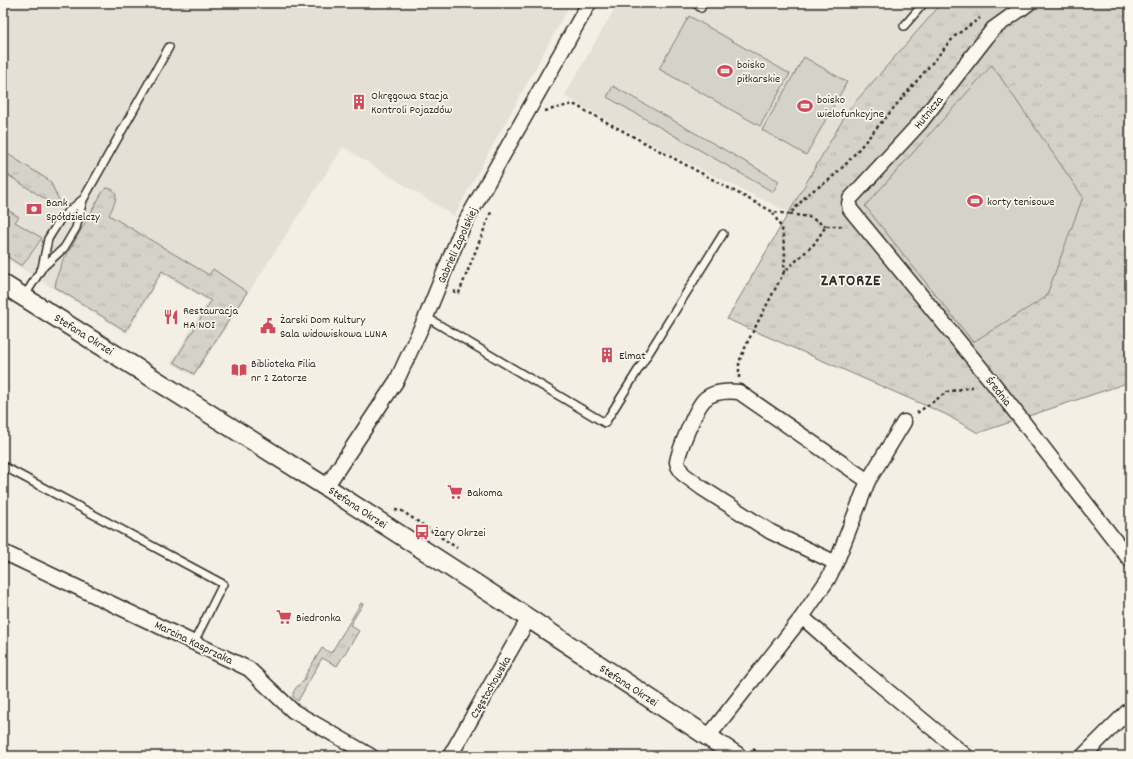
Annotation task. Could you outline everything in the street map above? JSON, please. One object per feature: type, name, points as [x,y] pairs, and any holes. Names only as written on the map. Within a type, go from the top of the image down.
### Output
[{"type":"street","name":"Gabrieli Zapolskiej","points":[[326,487],[397,380],[426,317],[463,226],[588,3]]},
{"type":"street","name":"Hutnicza","points":[[864,226],[850,210],[850,199],[920,123],[993,29],[1028,3]]},
{"type":"street","name":"Średnia","points":[[864,226],[993,383],[1130,560]]},
{"type":"street","name":"Stefana Okrzei","points":[[3,284],[326,487],[529,618],[737,756]]},
{"type":"street","points":[[836,563],[771,532],[702,488],[683,474],[678,466],[678,457],[690,426],[703,400],[718,393],[728,391],[739,392],[868,481]]},
{"type":"street","points":[[708,738],[802,617],[828,579],[836,563],[868,481],[904,422]]},
{"type":"street","name":"Marcina Kasprzaka","points":[[3,552],[249,669],[293,711],[371,756]]},
{"type":"street","points":[[802,617],[866,673],[966,756]]},
{"type":"street","name":"Częstochowska","points":[[450,756],[529,618]]},
{"type":"street","points":[[1084,756],[1130,709]]},
{"type":"lane","points":[[695,3],[701,8]]},
{"type":"lane","points":[[904,26],[924,3]]},
{"type":"lane","points":[[24,297],[42,268],[64,248],[76,228],[83,200],[169,47]]},
{"type":"lane","points":[[42,268],[48,239],[61,218],[83,200]]},
{"type":"lane","points":[[426,317],[605,423],[723,234]]},
{"type":"lane","points":[[3,466],[223,584],[194,642]]},
{"type":"path","points":[[790,214],[809,193],[828,181],[846,164],[955,36],[984,15]]},
{"type":"path","points":[[538,113],[573,104],[773,212],[808,217],[826,226],[849,226],[855,233],[864,226]]},
{"type":"path","points":[[773,212],[782,229],[785,252],[784,272]]},
{"type":"path","points":[[739,392],[739,362],[748,341],[784,272],[814,244],[826,226]]},
{"type":"path","points":[[904,422],[947,392],[993,383]]},
{"type":"shaded area","points":[[3,3],[571,3],[454,216],[343,147],[194,377],[171,363],[208,301],[162,274],[127,334],[3,257]]},
{"type":"shaded area","points":[[618,3],[942,3],[849,109],[788,212],[672,155],[564,96]]},
{"type":"green space","points":[[942,3],[1130,3],[1130,382],[978,433],[945,414],[727,319],[849,109]]},
{"type":"green space","name":"boisko piłkarskie","points":[[689,16],[790,74],[760,126],[659,69]]},
{"type":"green space","name":"boisko wielofunkcyjne","points":[[804,57],[847,82],[806,155],[762,130]]},
{"type":"green space","name":"korty tenisowe","points":[[992,65],[1083,197],[1046,297],[973,342],[865,206]]},
{"type":"green space","points":[[613,86],[779,181],[773,192],[607,97]]},
{"type":"green space","points":[[3,151],[50,181],[59,200],[59,208],[3,172]]},
{"type":"green space","points":[[106,188],[115,191],[116,195],[115,203],[109,215],[209,275],[213,269],[247,292],[194,374],[174,362],[211,301],[162,271],[126,331],[55,287],[57,276],[63,260]]},
{"type":"green space","points":[[3,207],[19,217],[15,222],[42,238],[22,266],[3,254]]},
{"type":"green space","points":[[361,603],[363,604],[350,625],[359,631],[337,666],[322,658],[298,701],[293,697],[293,694],[298,686],[304,681],[306,674],[322,648],[331,653]]},
{"type":"place","name":"boisko piłkarskie","points":[[725,71]]},
{"type":"place","name":"Okręgowa Stacja Kontroli Pojazdów","points":[[359,102]]},
{"type":"place","name":"boisko wielofunkcyjne","points":[[805,106]]},
{"type":"place","name":"korty tenisowe","points":[[975,201]]},
{"type":"place","name":"Bank Spółdzielczy","points":[[34,209]]},
{"type":"place","name":"Restauracja HA NOI","points":[[171,317]]},
{"type":"place","name":"Żarski Dom Kultury Sala widowiskowa LUNA","points":[[268,326]]},
{"type":"place","name":"Elmat","points":[[607,355]]},
{"type":"place","name":"Biblioteka Filia nr 2 Zatorze","points":[[239,370]]},
{"type":"place","name":"Bakoma","points":[[455,492]]},
{"type":"place","name":"Żary Okrzei","points":[[422,532]]},
{"type":"place","name":"Biedronka","points":[[284,617]]},
{"type":"district","name":"ZATORZE","points":[[851,279]]}]
